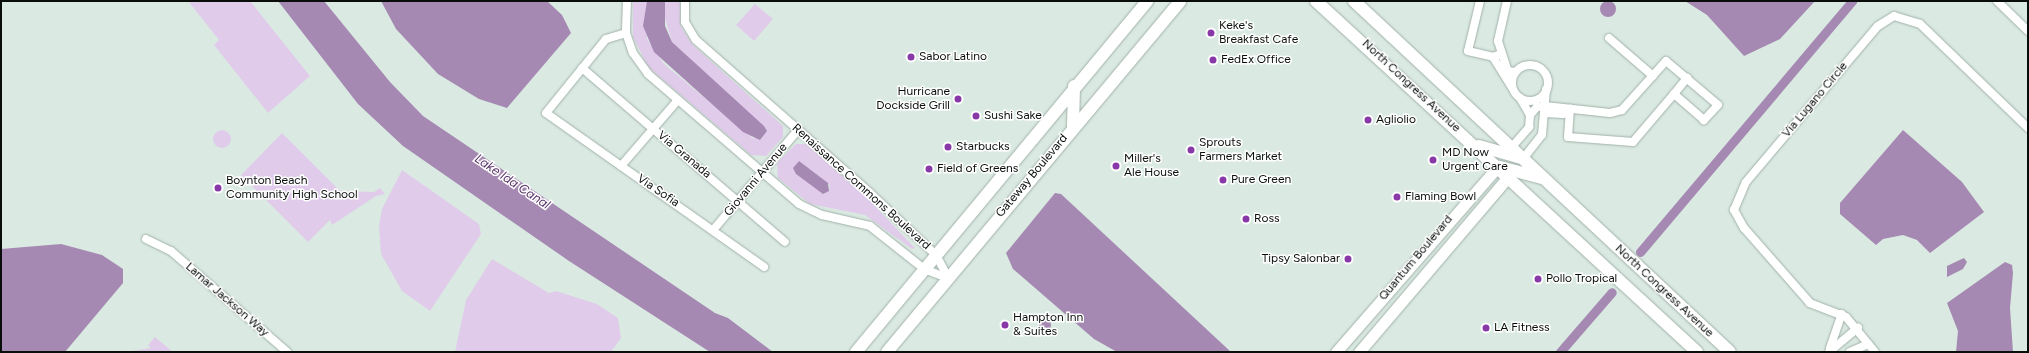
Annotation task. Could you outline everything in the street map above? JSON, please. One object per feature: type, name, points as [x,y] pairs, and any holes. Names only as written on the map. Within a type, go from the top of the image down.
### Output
[{"type":"main road","name":"Gateway Boulevard","points":[[856,352],[1074,86],[1147,1]]},
{"type":"main road","name":"Gateway Boulevard","points":[[886,352],[1180,1]]},
{"type":"main road","name":"North Congress Avenue","points":[[1316,1],[1509,176],[1697,352]]},
{"type":"main road","name":"North Congress Avenue","points":[[1354,1],[1730,352]]},
{"type":"main road","points":[[1073,128],[1074,86]]},
{"type":"main road","points":[[1476,146],[1523,159]]},
{"type":"main road","points":[[1498,166],[1544,178]]},
{"type":"street","name":"Renaissance Commons Boulevard","points":[[628,1],[626,33],[633,53],[648,74],[678,100],[762,172],[811,211],[870,226],[924,269],[948,278]]},
{"type":"street","name":"Renaissance Commons Boulevard","points":[[685,1],[685,22],[696,40],[936,255],[948,278]]},
{"type":"street","points":[[1480,1],[1468,51],[1497,55],[1508,71],[1515,72]]},
{"type":"street","points":[[1507,1],[1498,41],[1497,55],[1512,89],[1520,98],[1530,115],[1528,131],[1511,148]]},
{"type":"street","points":[[1997,1],[2028,31]]},
{"type":"street","name":"Via Lugano Circle","points":[[1875,352],[1867,348],[1858,328],[1842,314],[1810,303],[1737,219],[1734,203],[1746,182],[1878,26],[1894,16],[1920,24],[2028,128]]},
{"type":"street","points":[[582,68],[606,39],[626,33]]},
{"type":"street","points":[[1609,38],[1653,76]]},
{"type":"street","points":[[1530,115],[1545,110],[1563,114],[1570,109],[1610,113],[1622,110],[1666,61],[1718,105],[1704,120],[1674,94]]},
{"type":"street","points":[[1512,89],[1515,72],[1524,65],[1536,66],[1545,73],[1545,110],[1542,135],[1523,159]]},
{"type":"street","name":"Via Sofia","points":[[582,68],[548,108],[550,118],[714,229],[764,267]]},
{"type":"street","name":"Via Granada","points":[[582,68],[785,242]]},
{"type":"street","points":[[1570,109],[1568,136],[1633,142],[1687,78]]},
{"type":"street","points":[[1520,98],[1535,100],[1546,89]]},
{"type":"street","points":[[621,166],[678,100]]},
{"type":"street","name":"Giovanni Avenue","points":[[714,229],[798,130]]},
{"type":"street","name":"Quantum Boulevard","points":[[1336,352],[1498,166]]},
{"type":"street","name":"Quantum Boulevard","points":[[1359,352],[1509,176]]},
{"type":"street","name":"Lamar Jackson Way","points":[[146,239],[167,248],[287,352]]},
{"type":"street","points":[[1829,350],[1842,314]]},
{"type":"street","points":[[1829,350],[1858,328]]},
{"type":"street","points":[[1850,352],[1867,348]]},
{"type":"shaded area","points":[[188,1],[250,1],[310,76],[268,113],[214,45],[219,40]]},
{"type":"shaded area","points":[[633,1],[647,1],[647,39],[664,64],[755,140],[734,100],[672,42],[663,11],[665,1],[680,1],[681,27],[693,45],[783,126],[783,137],[766,156],[751,155],[648,67],[633,37]]},
{"type":"shaded area","points":[[755,4],[773,19],[754,41],[736,25]]},
{"type":"shaded area","points":[[218,130],[226,130],[231,135],[229,146],[226,148],[218,148],[213,143],[213,135]]},
{"type":"shaded area","points":[[282,133],[340,191],[374,192],[380,188],[385,194],[376,196],[332,225],[330,220],[308,242],[241,175]]},
{"type":"shaded area","points":[[796,144],[806,144],[869,200],[915,248],[912,249],[865,215],[810,204],[778,178],[777,163]],"holes":[[[798,163],[830,185],[829,191],[822,192],[796,174]]]},
{"type":"shaded area","points":[[402,170],[479,224],[481,234],[430,311],[402,291],[381,254],[379,226],[382,209]]},
{"type":"shaded area","points":[[492,259],[549,293],[556,291],[597,304],[618,318],[621,338],[611,352],[455,352],[466,300]]},
{"type":"shaded area","points":[[155,337],[173,352],[125,352],[151,348],[148,345]]},
{"type":"water","name":"Lake Ida Canal","points":[[278,1],[324,1],[390,82],[423,116],[715,313],[728,318],[773,352],[710,352],[569,261],[403,146],[358,104]]},
{"type":"water","points":[[381,1],[547,1],[562,15],[571,33],[507,108],[479,99],[438,74],[396,29]]},
{"type":"water","points":[[647,1],[665,1],[665,26],[672,42],[764,126],[767,131],[760,140],[743,132],[654,52],[643,26]]},
{"type":"water","points":[[1608,1],[1614,3],[1616,9],[1614,15],[1608,17],[1602,15],[1600,9],[1602,3]]},
{"type":"water","points":[[1685,1],[1815,1],[1780,39],[1744,56],[1707,15]]},
{"type":"water","points":[[1903,130],[1962,182],[1984,212],[1930,253],[1917,240],[1903,235],[1883,239],[1876,245],[1840,214],[1840,203]]},
{"type":"water","points":[[799,161],[828,183],[829,191],[823,194],[796,174],[793,168]]},
{"type":"water","points":[[1055,193],[1061,194],[1231,352],[1117,352],[1094,339],[1013,269],[1006,253]]},
{"type":"water","points":[[61,244],[102,255],[123,269],[123,283],[65,352],[1,352],[1,249]]},
{"type":"water","points":[[1964,258],[1967,262],[1963,269],[1947,277],[1947,266]]},
{"type":"water","points":[[2005,262],[2012,265],[2013,273],[2010,308],[2013,352],[1956,352],[1958,331],[1947,303]]},
{"type":"water","points":[[1047,319],[1050,320],[1050,330],[1043,331],[1040,330],[1039,323],[1040,320]]},
{"type":"waterway","points":[[1640,252],[1852,1]]},
{"type":"waterway","points":[[1560,352],[1612,292]]},
{"type":"place","name":"Keke's Breakfast Cafe","points":[[1211,33]]},
{"type":"place","name":"Sabor Latino","points":[[911,57]]},
{"type":"place","name":"FedEx Office","points":[[1213,60]]},
{"type":"place","name":"Hurricane Dockside Grill","points":[[958,99]]},
{"type":"place","name":"Sushi Sake","points":[[976,116]]},
{"type":"place","name":"Agliolio","points":[[1368,120]]},
{"type":"place","name":"Starbucks","points":[[948,147]]},
{"type":"place","name":"Sprouts Farmers Market","points":[[1191,150]]},
{"type":"place","name":"MD Now Urgent Care","points":[[1433,160]]},
{"type":"place","name":"Miller's Ale House","points":[[1116,166]]},
{"type":"place","name":"Field of Greens","points":[[929,169]]},
{"type":"place","name":"Pure Green","points":[[1223,180]]},
{"type":"place","name":"Boynton Beach Community High School","points":[[218,188]]},
{"type":"place","name":"Flaming Bowl","points":[[1397,197]]},
{"type":"place","name":"Ross","points":[[1246,219]]},
{"type":"place","name":"Tipsy Salonbar","points":[[1348,259]]},
{"type":"place","name":"Pollo Tropical","points":[[1538,279]]},
{"type":"place","name":"Hampton Inn & Suites","points":[[1005,325]]},
{"type":"place","name":"LA Fitness","points":[[1486,328]]}]
